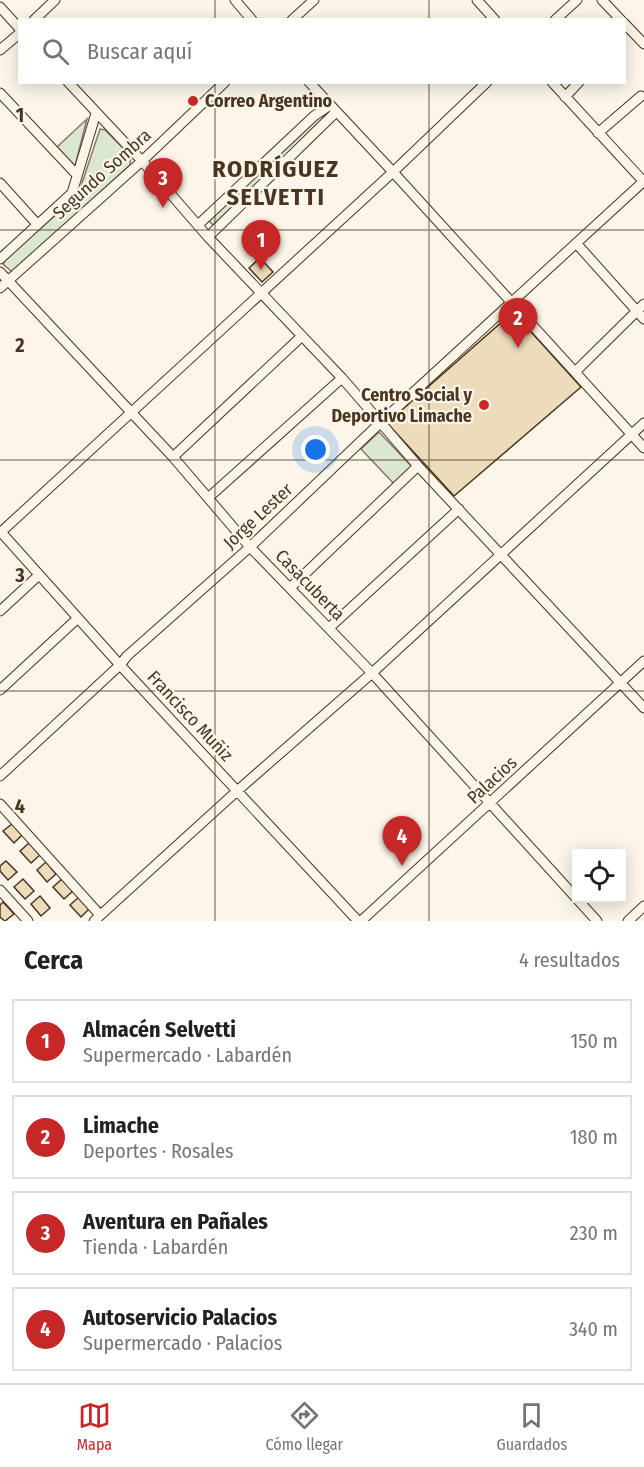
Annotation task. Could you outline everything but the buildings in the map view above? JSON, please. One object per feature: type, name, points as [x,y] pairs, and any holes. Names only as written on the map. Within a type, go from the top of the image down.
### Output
[{"type":"street","points":[[36,18],[55,0]]},
{"type":"street","points":[[235,0],[250,18]]},
{"type":"street","points":[[294,18],[314,0]]},
{"type":"street","points":[[477,0],[493,18]]},
{"type":"street","points":[[557,18],[577,0]]},
{"type":"street","points":[[602,0],[619,18]]},
{"type":"street","points":[[0,7],[18,29]]},
{"type":"street","points":[[626,25],[644,44]]},
{"type":"street","points":[[0,50],[18,33]]},
{"type":"street","points":[[71,84],[208,237],[342,378],[418,466],[644,708]]},
{"type":"street","name":"Segundo Sombra","points":[[0,288],[142,161],[223,84]]},
{"type":"street","points":[[311,84],[644,448]]},
{"type":"street","points":[[0,532],[393,172],[485,84]]},
{"type":"street","points":[[554,84],[644,181]]},
{"type":"street","points":[[565,97],[577,84]]},
{"type":"street","points":[[0,93],[77,175]]},
{"type":"street","points":[[598,133],[641,96]]},
{"type":"street","points":[[198,225],[314,116],[333,109]]},
{"type":"street","points":[[208,237],[333,109]]},
{"type":"street","points":[[0,259],[69,197],[96,113]]},
{"type":"street","name":"Jorge Lester","points":[[0,776],[127,656],[250,547],[380,423],[644,181]]},
{"type":"street","points":[[0,183],[37,224]]},
{"type":"street","points":[[576,243],[640,307],[644,319]]},
{"type":"street","name":"Casacuberta","points":[[0,272],[132,412],[250,547],[372,673],[597,921]]},
{"type":"street","points":[[575,372],[640,307]]},
{"type":"street","points":[[173,457],[302,336]]},
{"type":"street","points":[[208,498],[342,378]]},
{"type":"street","points":[[0,804],[97,918],[372,673],[644,423]]},
{"type":"street","points":[[290,588],[418,466]]},
{"type":"street","points":[[329,628],[459,509]]},
{"type":"street","name":"Francisco Muñiz","points":[[0,532],[120,665],[360,921]]},
{"type":"street","points":[[0,611],[39,574]]},
{"type":"street","points":[[0,690],[78,618]]},
{"type":"street","name":"Palacios","points":[[360,921],[644,661]]},
{"type":"street","points":[[0,890],[28,921]]},
{"type":"street","points":[[628,921],[644,906]]},
{"type":"green space","points":[[321,115],[325,119],[213,225],[209,221]]},
{"type":"green space","points":[[87,119],[75,166],[57,147]]},
{"type":"green space","points":[[100,129],[105,130],[131,156],[130,165],[14,271],[11,271],[3,264],[6,259],[78,195]]},
{"type":"green space","points":[[379,432],[414,469],[396,486],[361,449]]},
{"type":"place","name":"Correo Argentino","points":[[193,101]]},
{"type":"place","name":"Aventura en Pañales","points":[[163,208]]},
{"type":"place","name":"Almacén Selvetti","points":[[261,270]]},
{"type":"place","name":"Limache","points":[[518,348]]},
{"type":"place","name":"Centro Social y Deportivo Limache","points":[[484,405]]},
{"type":"place","name":"Autoservicio Palacios","points":[[402,866]]},
{"type":"district","name":"RODRÍGUEZ SELVETTI","points":[[276,183]]}]
